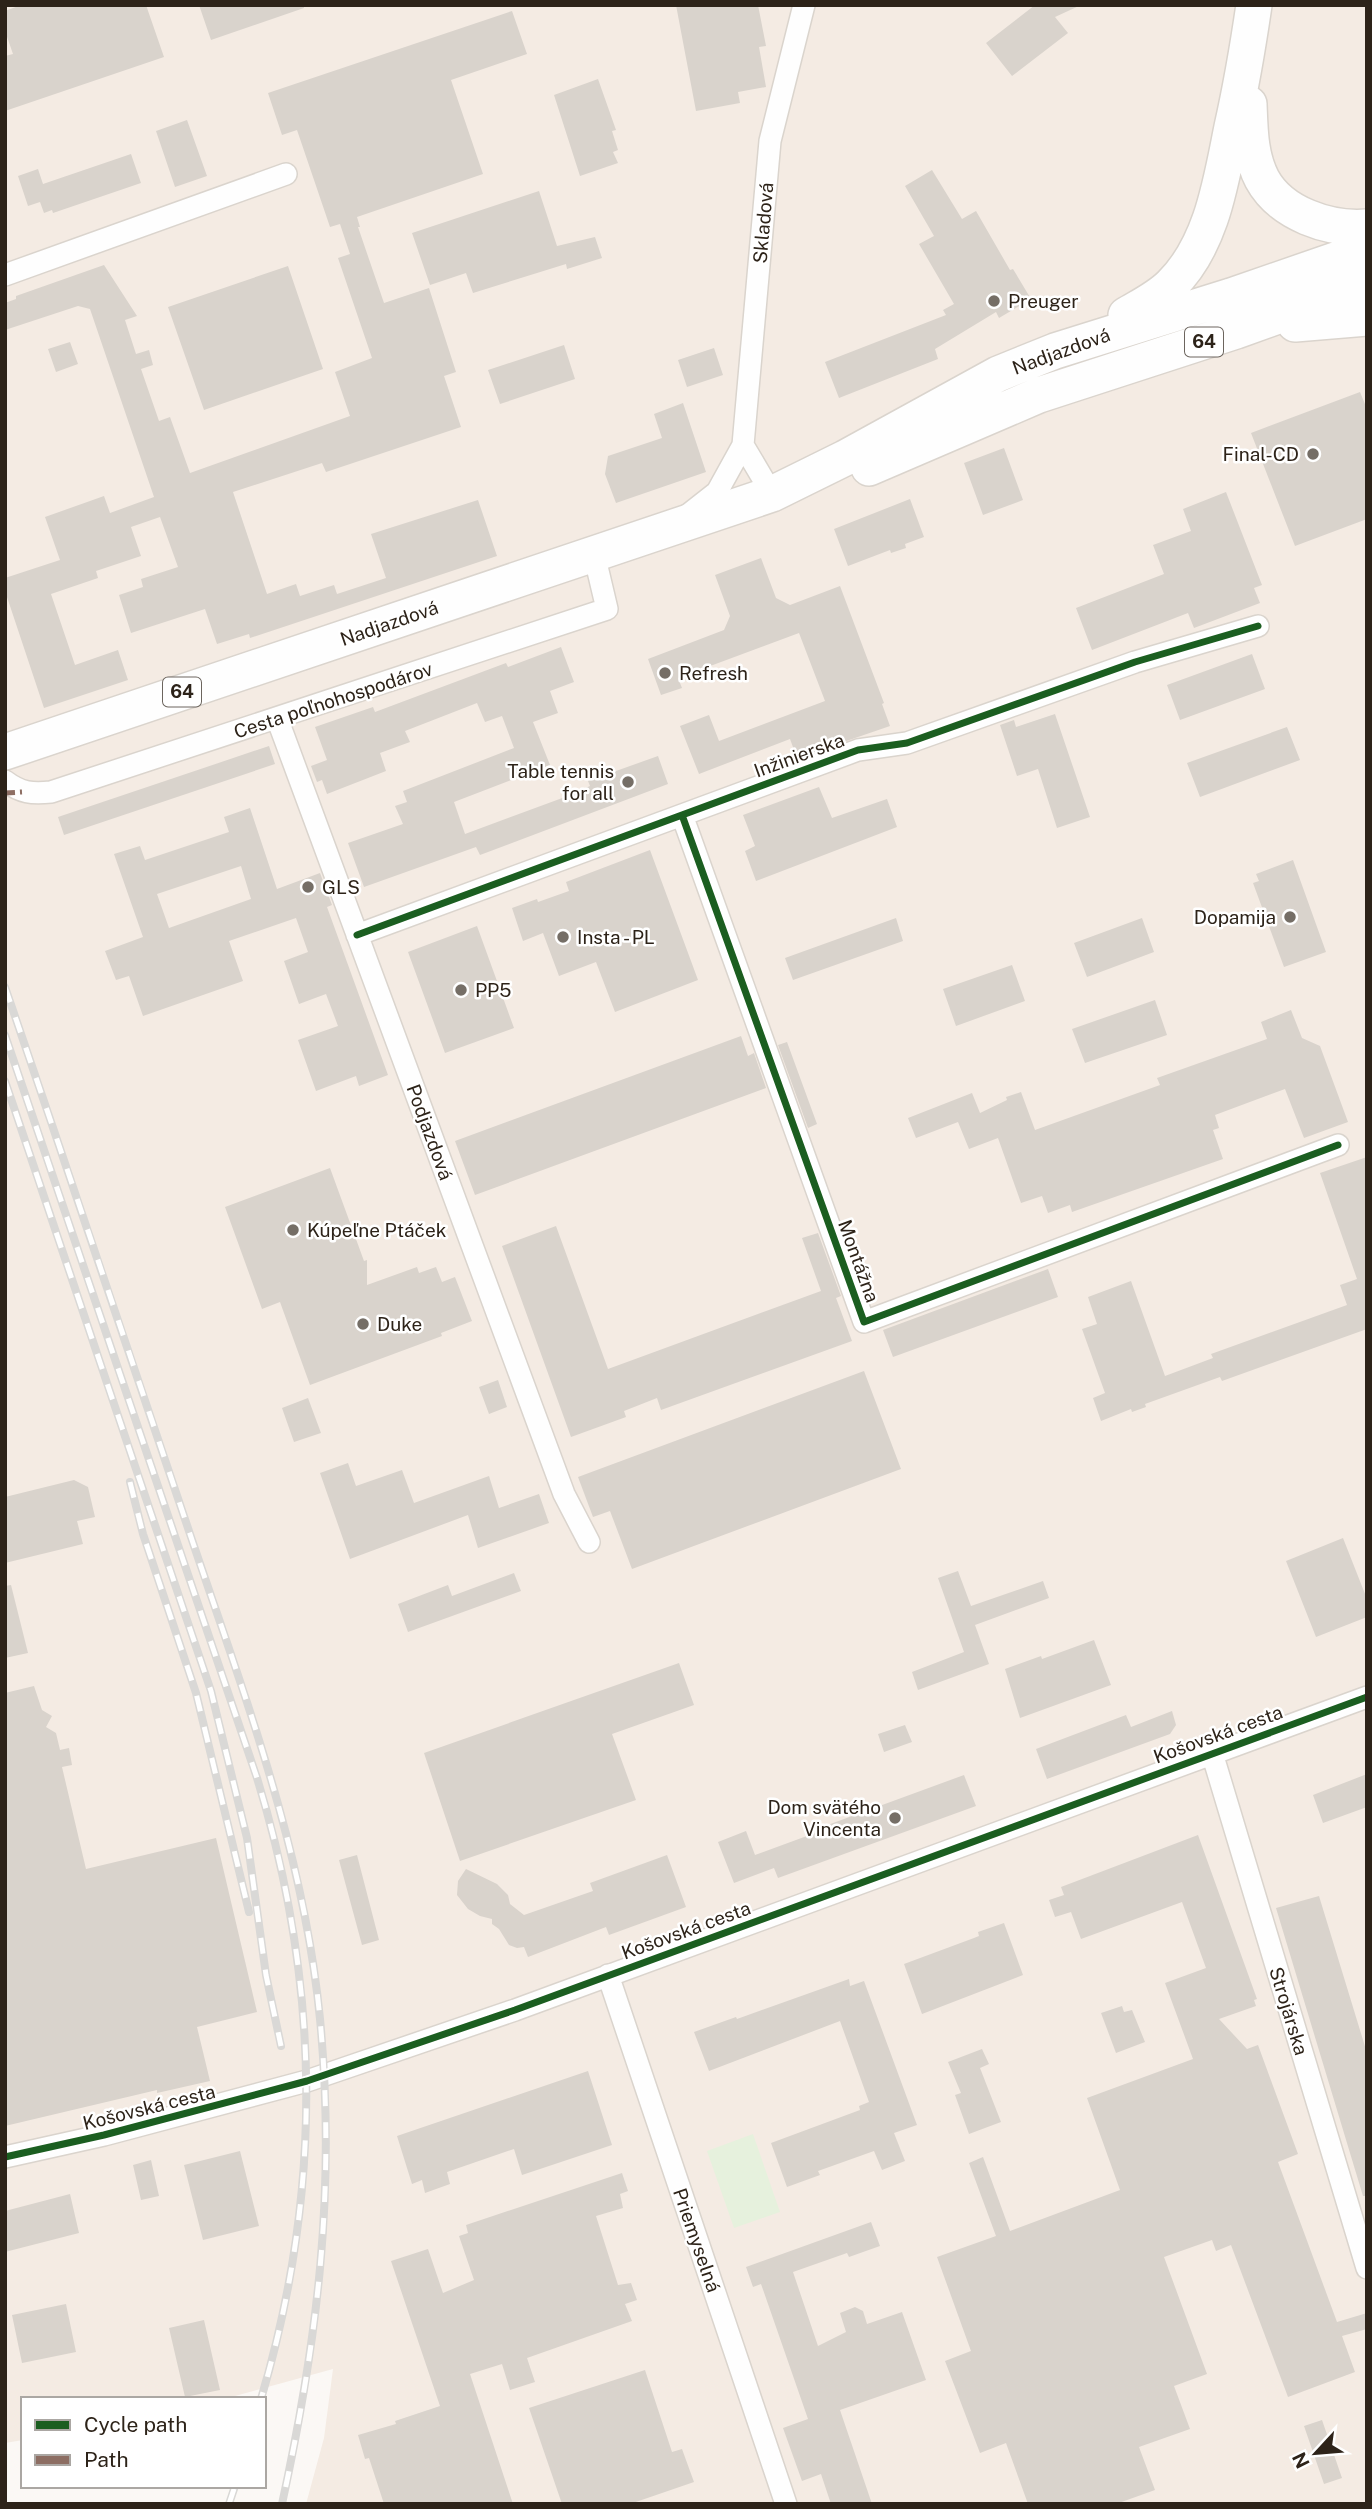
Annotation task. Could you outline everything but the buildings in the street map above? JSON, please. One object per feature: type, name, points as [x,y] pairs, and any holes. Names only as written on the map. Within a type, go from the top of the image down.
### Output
[{"type":"main road","points":[[1055,351],[1155,298],[1169,287],[1193,256],[1219,192],[1247,55],[1254,5]]},
{"type":"main road","points":[[1247,55],[1250,136],[1262,179],[1281,201],[1308,218],[1355,228],[1367,227]]},
{"type":"main road","name":"Nadjazdová","points":[[772,494],[845,458],[998,374],[1055,351],[1231,296],[1367,249]]},
{"type":"main road","name":"Nadjazdová","points":[[5,752],[772,494],[844,479],[1039,395],[1236,331],[1367,284]]},
{"type":"main road","points":[[1236,331],[1367,318]]},
{"type":"street","name":"Skladová","points":[[672,527],[717,492],[743,445],[770,141],[804,5]]},
{"type":"street","points":[[5,275],[286,174]]},
{"type":"street","points":[[743,445],[772,494]]},
{"type":"street","name":"Cesta poľnohospodárov","points":[[5,781],[22,792],[51,792],[607,609],[594,554]]},
{"type":"street","name":"Inžinierska","points":[[357,935],[858,750],[906,743],[1135,662],[1258,626]]},
{"type":"street","name":"Podjazdová","points":[[277,718],[564,1494],[589,1542]]},
{"type":"street","name":"Montážna","points":[[682,815],[864,1322],[1338,1145]]},
{"type":"street","name":"Košovská cesta","points":[[5,2157],[116,2132],[306,2081],[608,1975],[1367,1697]]},
{"type":"street","name":"Strojárska","points":[[1212,1754],[1367,2268]]},
{"type":"street","name":"Priemyselná","points":[[608,1975],[786,2504]]},
{"type":"shaded area","points":[[5,5],[1367,5],[1367,2504],[306,2504],[324,2438],[333,2369],[231,2397],[21,2397],[21,2440],[5,2443]]},
{"type":"green space","points":[[753,2134],[780,2212],[734,2228],[707,2151]]},
{"type":"railway","points":[[5,987],[252,1717],[301,1896],[320,2019],[326,2143],[314,2322],[282,2504]]},
{"type":"railway","points":[[5,1035],[257,1778],[278,1856],[293,1933],[303,2011],[306,2088],[304,2165],[296,2243],[281,2321],[262,2397]]},
{"type":"railway","points":[[5,1081],[211,1691],[247,1838],[266,1975],[281,2046]]},
{"type":"railway","points":[[130,1482],[143,1534],[196,1693],[249,1912]]},
{"type":"railway","points":[[229,2504],[234,2488]]},
{"type":"marked path","points":[[5,793],[22,792]]},
{"type":"cycle path","points":[[357,935],[858,750],[907,743],[1135,662],[1258,626]]},
{"type":"cycle path","points":[[682,815],[864,1322],[1338,1145]]},
{"type":"cycle path","points":[[5,2157],[104,2135],[307,2081],[515,2010],[1367,1697]]},
{"type":"place","name":"Preuger","points":[[994,301]]},
{"type":"place","name":"Final-CD","points":[[1313,454]]},
{"type":"place","name":"Refresh","points":[[665,673]]},
{"type":"place","name":"Table tennis for all","points":[[628,782]]},
{"type":"place","name":"GLS","points":[[308,887]]},
{"type":"place","name":"Dopamija","points":[[1290,917]]},
{"type":"place","name":"Insta - PL","points":[[563,937]]},
{"type":"place","name":"PP5","points":[[461,990]]},
{"type":"place","name":"Kúpeľne Ptáček","points":[[293,1230]]},
{"type":"place","name":"Duke","points":[[363,1324]]},
{"type":"place","name":"Dom svätého Vincenta","points":[[895,1818]]}]
